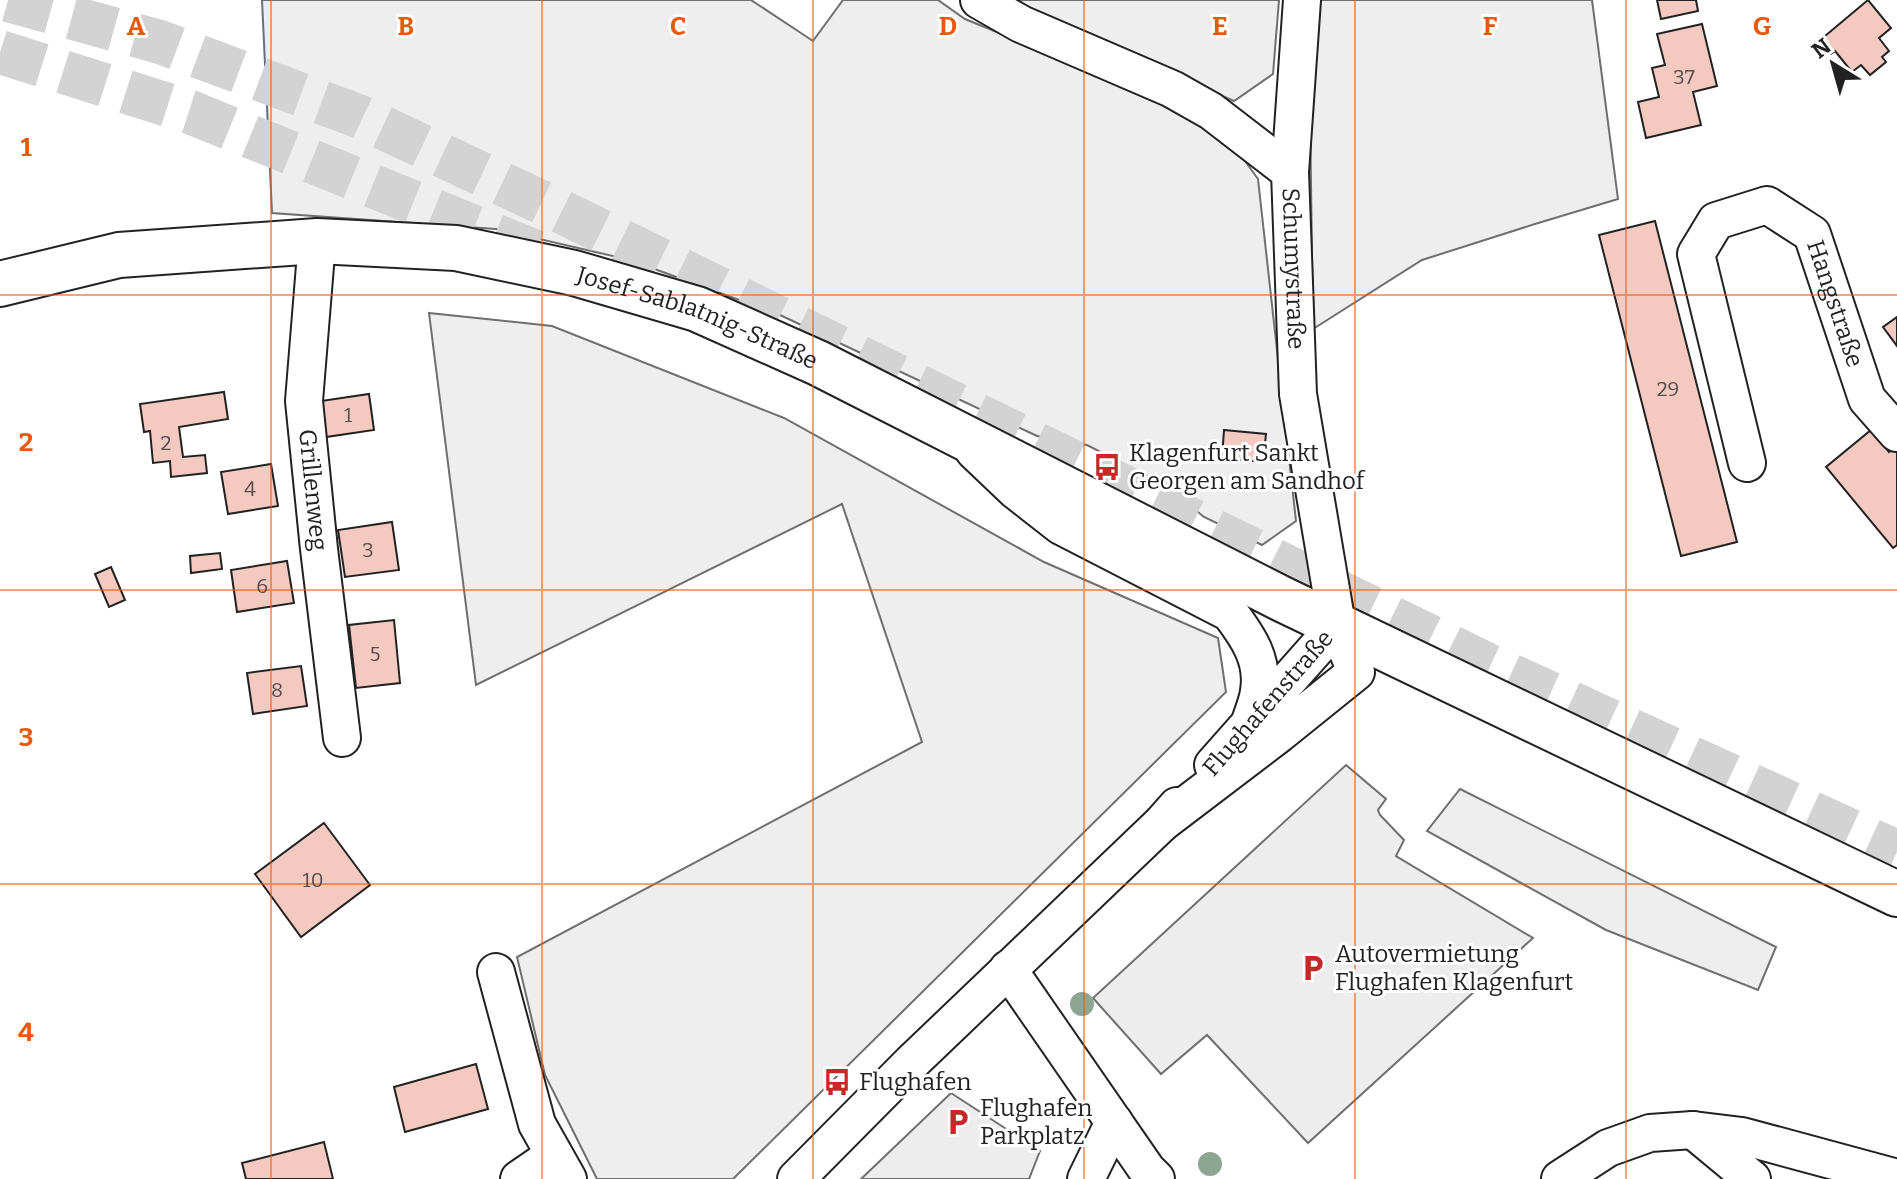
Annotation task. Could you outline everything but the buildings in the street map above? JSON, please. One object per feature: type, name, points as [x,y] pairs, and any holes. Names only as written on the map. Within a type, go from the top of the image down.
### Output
[{"type":"main road","name":"Josef-Sablatnig-Straße","points":[[0,284],[119,255],[317,241],[456,248],[574,273],[697,309],[818,363],[1337,625],[1897,894]]},
{"type":"street","name":"Schumystraße","points":[[979,0],[1021,24],[1172,89],[1211,111],[1290,172],[1298,394],[1337,625]]},
{"type":"street","points":[[1290,172],[1302,0]]},
{"type":"street","name":"Hangstraße","points":[[1747,463],[1696,254],[1716,221],[1767,205],[1812,234],[1867,399],[1897,433]]},
{"type":"street","name":"Grillenweg","points":[[317,241],[304,401],[342,738]]},
{"type":"street","points":[[955,433],[1015,490],[1061,526],[1230,613],[1249,637],[1258,658],[1260,691],[1249,724]]},
{"type":"street","name":"Flughafenstraße","points":[[796,1179],[911,1063],[1162,823],[1337,625],[1356,672],[1162,823]]},
{"type":"street","points":[[1008,969],[1149,1176]]},
{"type":"street","points":[[496,972],[537,1124],[561,1167],[519,1179]]},
{"type":"street","points":[[1086,1179],[1114,1122]]},
{"type":"street","points":[[1693,1130],[1752,1179]]},
{"type":"street","points":[[1560,1179],[1608,1148],[1650,1133],[1693,1130],[1742,1136],[1897,1178]]},
{"type":"shaded area","points":[[262,0],[751,0],[813,41],[843,0],[938,0],[965,19],[1188,110],[1230,140],[1258,179],[1296,521],[1262,545],[1204,517],[1165,485],[1087,445],[1037,436],[780,315],[630,260],[496,229],[272,213]]},
{"type":"shaded area","points":[[1008,0],[1279,0],[1273,74],[1234,101],[1027,13]]},
{"type":"shaded area","points":[[1317,0],[1592,0],[1618,199],[1422,260],[1313,329],[1310,112]]},
{"type":"shaded area","points":[[429,313],[552,326],[784,418],[1044,562],[1218,638],[1226,692],[733,1179],[597,1179],[545,1075],[517,957],[922,742],[842,504],[476,685]]},
{"type":"shaded area","name":"Autovermietung Flughafen Klagenfurt","points":[[1346,765],[1386,799],[1378,810],[1380,815],[1404,840],[1396,856],[1533,938],[1308,1143],[1207,1035],[1161,1074],[1093,998]]},
{"type":"shaded area","points":[[1460,789],[1776,947],[1758,990],[1606,930],[1427,831]]},
{"type":"shaded area","name":"Flughafen Parkplatz","points":[[951,1093],[1040,1151],[1029,1179],[861,1179]]},
{"type":"tunnel","points":[[8,0],[160,42],[358,116],[558,210],[1486,664],[1897,852]]},
{"type":"tunnel","points":[[0,52],[190,112],[541,254]]},
{"type":"place","name":"Klagenfurt Sankt Georgen am Sandhof","points":[[1107,467]]},
{"type":"place","name":"Autovermietung Flughafen Klagenfurt","points":[[1313,968]]},
{"type":"place","name":"Flughafen","points":[[837,1082]]},
{"type":"place","name":"Flughafen Parkplatz","points":[[958,1122]]}]
